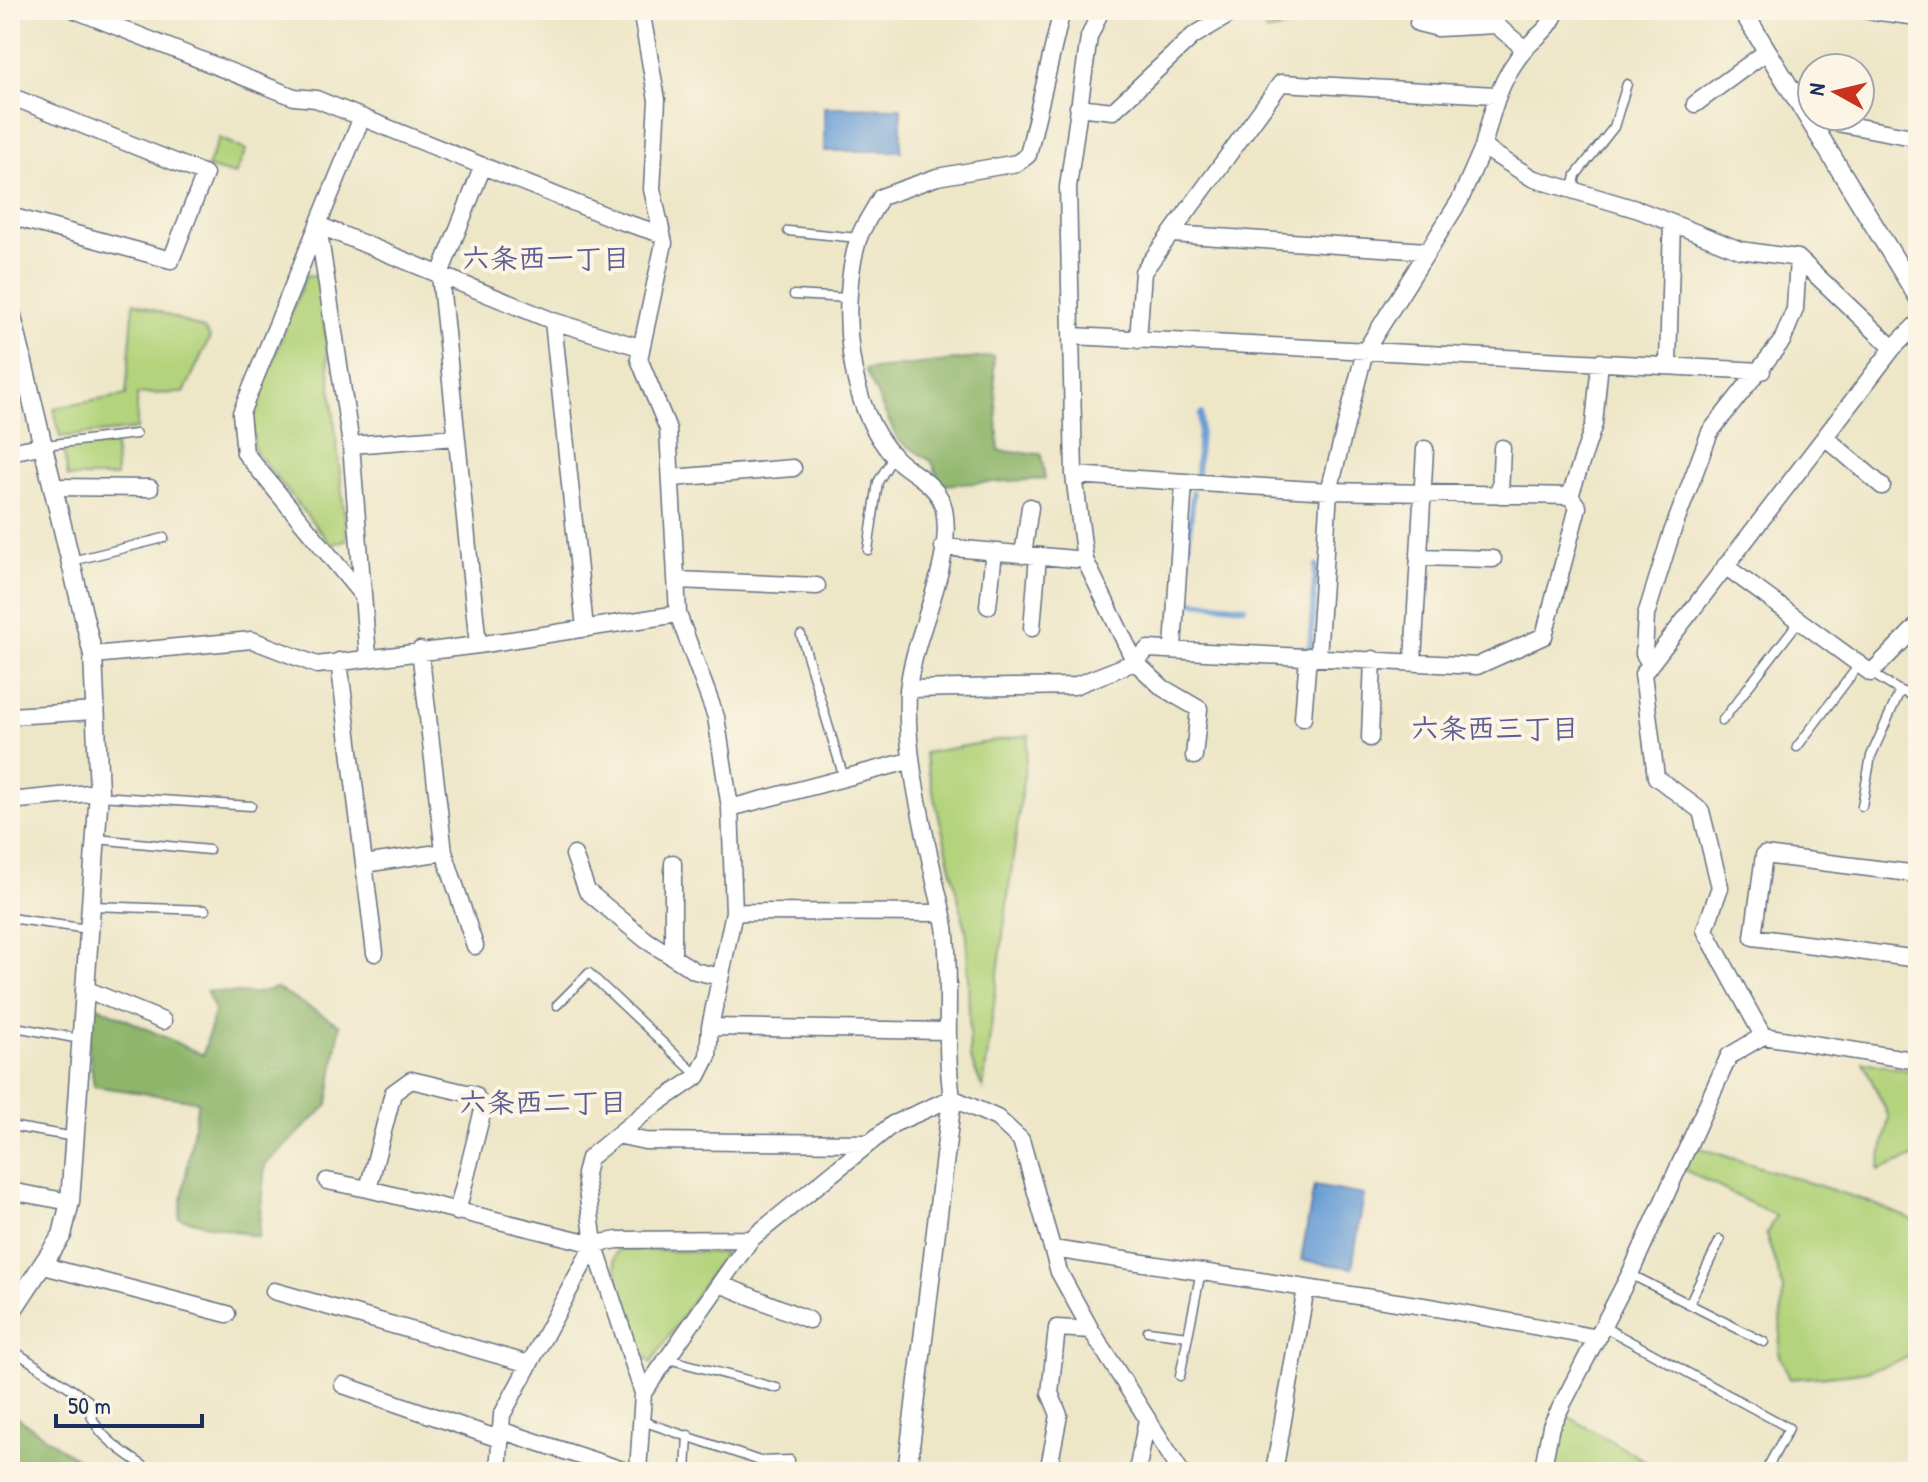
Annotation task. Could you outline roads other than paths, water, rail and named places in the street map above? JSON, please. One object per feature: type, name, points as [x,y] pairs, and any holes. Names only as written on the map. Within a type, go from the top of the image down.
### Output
[{"type":"street","points":[[75,10],[294,97],[316,99],[617,220],[661,234]]},
{"type":"street","points":[[638,1472],[643,1393],[594,1244],[585,1174],[589,1158],[698,1076],[708,1056],[710,1027],[734,912],[730,808],[716,717],[678,614],[668,429],[639,359],[639,347],[664,243],[652,189],[657,100],[641,10]]},
{"type":"street","points":[[907,1472],[952,1098],[946,1031],[946,934],[909,761],[908,689],[943,547],[945,510],[939,494],[894,456],[868,413],[853,371],[847,328],[849,298],[858,238],[881,197],[937,177],[1017,163],[1028,155],[1062,10]]},
{"type":"street","points":[[1078,107],[1113,111],[1193,36],[1237,10]]},
{"type":"street","points":[[1303,718],[1313,657],[1329,491],[1365,351],[1460,200],[1483,147],[1495,95],[1525,49],[1551,27],[1557,10]]},
{"type":"street","points":[[1742,10],[1796,98]]},
{"type":"street","points":[[1864,10],[1918,17]]},
{"type":"street","points":[[1097,11],[1089,37],[1068,187],[1074,475],[1085,560],[1135,662],[1163,688],[1199,709],[1194,756]]},
{"type":"street","points":[[1418,23],[1438,28],[1496,25],[1525,49]]},
{"type":"street","points":[[1695,104],[1766,52]]},
{"type":"street","points":[[1138,340],[1143,272],[1281,83],[1495,95]]},
{"type":"street","points":[[10,96],[205,174],[171,260],[10,216]]},
{"type":"street","points":[[362,117],[241,413],[245,453],[362,595]]},
{"type":"street","points":[[1876,130],[1918,138]]},
{"type":"street","points":[[1818,132],[1918,297]]},
{"type":"street","points":[[1483,147],[1532,178],[1672,223],[1740,250],[1798,258],[1893,348]]},
{"type":"street","points":[[478,645],[440,274],[483,166]]},
{"type":"street","points":[[1668,364],[1672,223]]},
{"type":"street","points":[[318,225],[553,321],[639,347]]},
{"type":"street","points":[[318,225],[351,445],[368,657]]},
{"type":"street","points":[[1172,234],[1427,251]]},
{"type":"street","points":[[1650,664],[1644,654],[1646,615],[1704,447],[1710,432],[1762,371],[1782,341],[1795,309],[1798,258]]},
{"type":"street","points":[[10,308],[93,655],[99,794],[70,1202],[62,1235],[10,1314]]},
{"type":"street","points":[[553,321],[585,628]]},
{"type":"street","points":[[1763,1036],[1705,930],[1720,887],[1701,811],[1656,777],[1643,674],[1893,348],[1918,323]]},
{"type":"street","points":[[1072,336],[1762,371]]},
{"type":"street","points":[[1570,496],[1594,424],[1600,362]]},
{"type":"street","points":[[351,445],[456,437]]},
{"type":"street","points":[[1825,437],[1882,486]]},
{"type":"street","points":[[10,452],[45,445]]},
{"type":"street","points":[[1500,495],[1502,448]]},
{"type":"street","points":[[1413,662],[1425,449]]},
{"type":"street","points":[[672,478],[793,468]]},
{"type":"street","points":[[1074,475],[1329,491],[1570,496]]},
{"type":"street","points":[[1173,648],[1184,482]]},
{"type":"street","points":[[55,487],[150,488]]},
{"type":"street","points":[[908,689],[1074,686],[1135,662],[1148,649],[1477,666],[1544,636],[1578,507],[1570,496]]},
{"type":"street","points":[[1030,507],[1032,628]]},
{"type":"street","points":[[943,547],[1085,560]]},
{"type":"street","points":[[988,606],[994,552]]},
{"type":"street","points":[[1418,557],[1493,559]]},
{"type":"street","points":[[1725,566],[1865,669],[1918,625]]},
{"type":"street","points":[[677,580],[817,586]]},
{"type":"street","points":[[93,655],[252,640],[317,665],[478,645],[678,614]]},
{"type":"street","points":[[420,650],[444,852],[475,946]]},
{"type":"street","points":[[1370,738],[1373,659]]},
{"type":"street","points":[[339,661],[375,953]]},
{"type":"street","points":[[10,716],[96,711]]},
{"type":"street","points":[[730,808],[909,761]]},
{"type":"street","points":[[10,801],[99,794]]},
{"type":"street","points":[[364,864],[444,852]]},
{"type":"street","points":[[574,855],[587,891],[646,940],[695,971],[720,977]]},
{"type":"street","points":[[1918,874],[1764,855],[1753,937],[1918,959]]},
{"type":"street","points":[[673,863],[673,957]]},
{"type":"street","points":[[734,912],[942,913]]},
{"type":"street","points":[[85,989],[163,1021]]},
{"type":"street","points":[[710,1027],[946,1031]]},
{"type":"street","points":[[1542,1472],[1551,1426],[1630,1274],[1729,1056],[1763,1036],[1918,1061]]},
{"type":"street","points":[[368,1189],[393,1093],[411,1080],[475,1095],[483,1110],[457,1212]]},
{"type":"street","points":[[643,1393],[751,1239],[893,1124],[952,1098],[997,1118],[1021,1140],[1059,1272],[1091,1330],[1181,1472]]},
{"type":"street","points":[[617,1135],[645,1141],[870,1143]]},
{"type":"street","points":[[327,1181],[594,1244],[618,1240],[751,1239]]},
{"type":"street","points":[[10,1191],[70,1202]]},
{"type":"street","points":[[498,1472],[502,1415],[594,1244]]},
{"type":"street","points":[[1053,1249],[1601,1333]]},
{"type":"street","points":[[44,1266],[227,1314]]},
{"type":"street","points":[[720,1284],[809,1320]]},
{"type":"street","points":[[1274,1472],[1306,1288]]},
{"type":"street","points":[[274,1291],[529,1364]]},
{"type":"street","points":[[1048,1472],[1059,1415],[1050,1393],[1057,1328],[1091,1330]]},
{"type":"street","points":[[343,1385],[629,1472]]},
{"type":"street","points":[[1137,1472],[1147,1419]]},
{"type":"lane","points":[[1573,190],[1576,175],[1614,127],[1627,84]]},
{"type":"lane","points":[[788,231],[858,238]]},
{"type":"lane","points":[[794,295],[849,298]]},
{"type":"lane","points":[[45,445],[136,434]]},
{"type":"lane","points":[[868,550],[878,482],[894,456]]},
{"type":"lane","points":[[71,561],[164,538]]},
{"type":"lane","points":[[1722,721],[1800,621]]},
{"type":"lane","points":[[801,635],[844,778]]},
{"type":"lane","points":[[1797,747],[1865,669],[1900,691],[1918,697]]},
{"type":"lane","points":[[1862,806],[1871,756],[1900,691]]},
{"type":"lane","points":[[99,794],[251,806]]},
{"type":"lane","points":[[96,839],[209,850]]},
{"type":"lane","points":[[91,906],[205,910]]},
{"type":"lane","points":[[10,918],[89,929]]},
{"type":"lane","points":[[557,1005],[589,973],[698,1076]]},
{"type":"lane","points":[[10,1026],[81,1039]]},
{"type":"lane","points":[[10,1126],[75,1137]]},
{"type":"lane","points":[[1689,1304],[1720,1240]]},
{"type":"lane","points":[[1180,1376],[1201,1270]]},
{"type":"lane","points":[[1630,1274],[1764,1342]]},
{"type":"lane","points":[[1148,1331],[1188,1336]]},
{"type":"lane","points":[[1601,1333],[1789,1428],[1765,1472]]},
{"type":"lane","points":[[10,1348],[88,1400],[89,1418],[103,1436],[152,1472]]},
{"type":"lane","points":[[667,1358],[777,1388]]},
{"type":"lane","points":[[641,1420],[760,1461],[790,1460]]},
{"type":"lane","points":[[686,1472],[688,1435]]},
{"type":"water","points":[[824,107],[901,108],[901,151],[824,151]]},
{"type":"water","points":[[1314,1186],[1364,1195],[1352,1268],[1301,1260]]},
{"type":"waterway","points":[[1197,473],[1201,414]]},
{"type":"waterway","points":[[1186,569],[1193,493]]},
{"type":"waterway","points":[[1280,648],[1310,649],[1316,566]]},
{"type":"waterway","points":[[1183,601],[1244,607]]},
{"type":"district","name":"六条西一丁目","points":[[546,258]]},
{"type":"district","name":"六条西三丁目","points":[[1495,728]]},
{"type":"district","name":"六条西二丁目","points":[[543,1102]]}]
